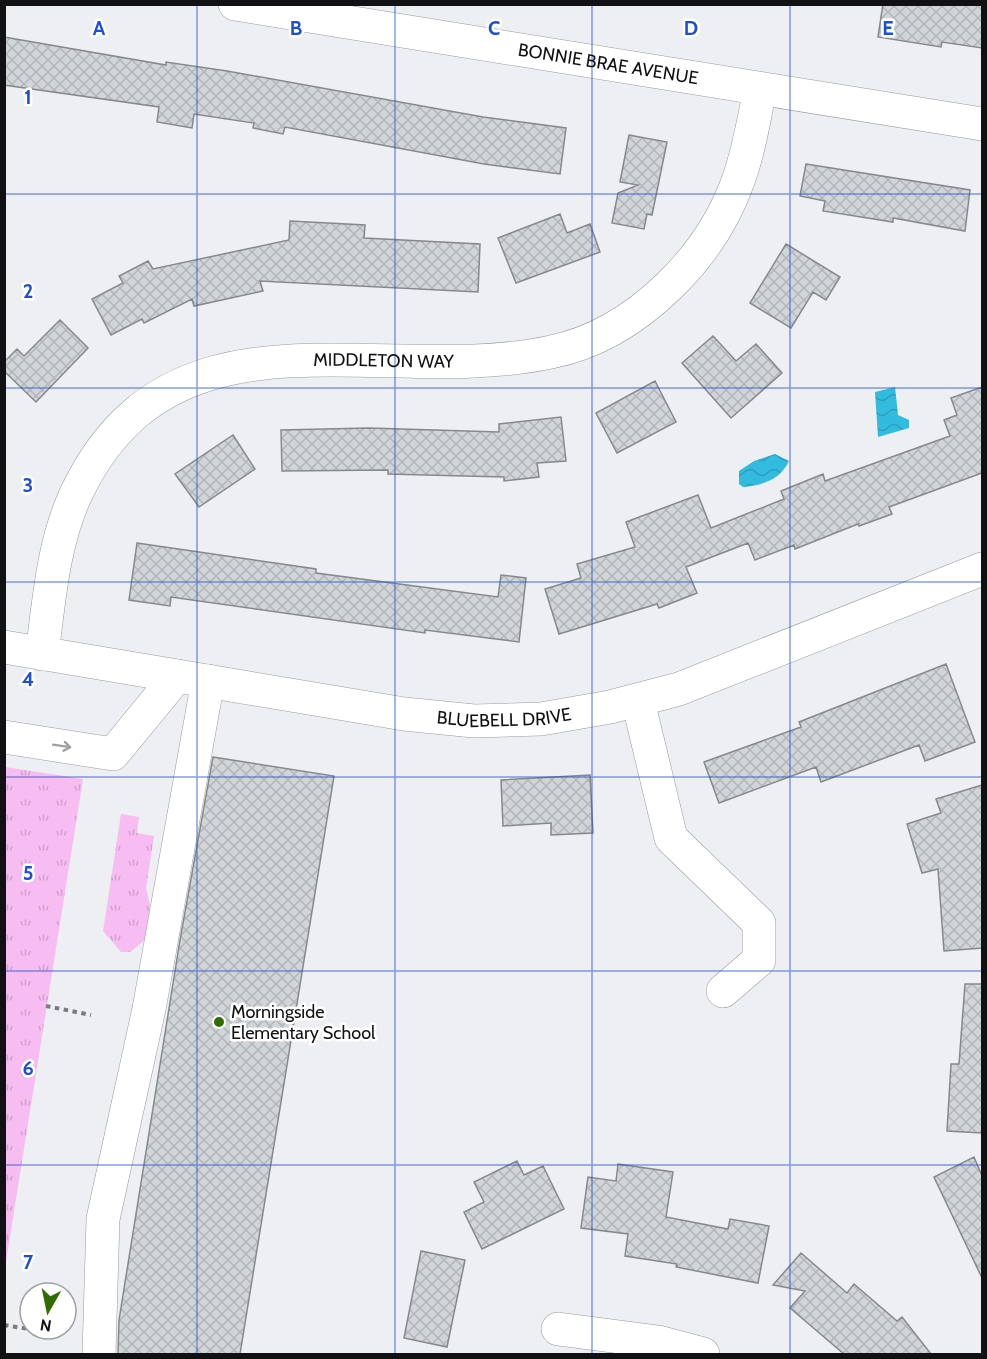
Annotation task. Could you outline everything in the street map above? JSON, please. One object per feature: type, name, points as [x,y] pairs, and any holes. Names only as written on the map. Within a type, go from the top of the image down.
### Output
[{"type":"street","name":"BONNIE BRAE AVENUE","points":[[235,4],[982,124]]},
{"type":"street","name":"MIDDLETON WAY","points":[[42,654],[58,550],[75,495],[90,467],[110,440],[129,421],[181,384],[233,366],[292,360],[488,362],[552,352],[604,333],[657,297],[680,275],[717,226],[741,174],[760,89]]},
{"type":"street","name":"BLUEBELL DRIVE","points":[[4,647],[404,714],[474,721],[542,719],[638,701],[700,681],[982,569]]},
{"type":"street","points":[[4,737],[112,754],[177,676]]},
{"type":"street","points":[[99,1354],[103,1219],[151,998],[208,681]]},
{"type":"street","points":[[638,701],[670,838],[759,923],[759,960],[723,991]]},
{"type":"street","points":[[558,1329],[658,1342],[703,1354]]},
{"type":"path","points":[[46,1006],[91,1015]]},
{"type":"green space","points":[[4,767],[83,779],[5,1268]]},
{"type":"green space","points":[[121,814],[139,817],[137,833],[154,836],[146,888],[150,906],[145,940],[130,952],[121,952],[103,931]]},
{"type":"water","points":[[895,387],[898,415],[909,420],[909,428],[878,437],[875,392]]},
{"type":"water","points":[[775,454],[789,461],[781,473],[757,485],[743,487],[739,484],[739,471],[754,461]]},
{"type":"building","points":[[883,4],[982,4],[982,48],[942,42],[941,47],[878,37]]},
{"type":"building","points":[[4,37],[166,65],[166,62],[227,71],[483,117],[566,128],[560,174],[484,164],[285,127],[283,134],[253,128],[254,123],[194,114],[192,128],[157,122],[159,107],[4,85]]},
{"type":"building","points":[[629,135],[667,142],[652,215],[647,214],[644,229],[612,223],[618,193],[638,185],[620,182]]},
{"type":"building","points":[[806,164],[970,190],[965,231],[893,218],[893,222],[823,211],[825,201],[800,196]]},
{"type":"building","points":[[560,214],[567,233],[590,224],[600,252],[516,283],[498,238]]},
{"type":"building","points":[[290,221],[365,225],[364,238],[480,244],[478,292],[260,281],[263,291],[194,306],[192,299],[144,323],[142,319],[111,335],[92,299],[123,283],[119,276],[148,261],[153,269],[289,240]]},
{"type":"building","points":[[786,244],[840,277],[826,300],[813,292],[791,328],[750,303]]},
{"type":"building","points":[[60,320],[88,348],[36,402],[4,371],[4,362],[17,349],[24,356]]},
{"type":"building","points":[[713,336],[736,361],[756,344],[782,373],[731,418],[682,363]]},
{"type":"building","points":[[655,381],[676,422],[617,453],[596,413]]},
{"type":"building","points":[[982,387],[982,473],[889,507],[892,514],[859,526],[858,524],[795,549],[794,545],[755,560],[748,543],[686,567],[697,593],[659,608],[657,604],[559,634],[545,589],[581,578],[577,564],[635,547],[626,522],[698,495],[711,528],[784,499],[781,491],[823,474],[825,481],[950,436],[944,420],[957,415],[951,398]]},
{"type":"building","points":[[561,417],[566,461],[537,463],[539,477],[504,481],[504,477],[388,474],[388,470],[282,471],[281,430],[369,428],[499,432],[499,424]]},
{"type":"building","points":[[233,435],[255,469],[199,507],[175,474]]},
{"type":"building","points":[[137,543],[316,569],[316,573],[498,597],[501,575],[526,578],[519,642],[425,630],[425,633],[171,597],[170,606],[129,600]]},
{"type":"building","points":[[946,664],[975,742],[925,761],[919,745],[821,782],[816,767],[719,803],[704,762],[801,727],[799,722]]},
{"type":"building","points":[[213,757],[334,776],[240,1354],[118,1354],[119,1320],[180,940]]},
{"type":"building","points":[[590,775],[593,833],[551,835],[551,823],[503,826],[501,780]]},
{"type":"building","points":[[982,785],[982,948],[944,951],[938,869],[922,873],[907,824],[941,813],[936,799]]},
{"type":"building","points":[[965,984],[982,984],[982,1133],[947,1131],[951,1064],[959,1064]]},
{"type":"building","points":[[974,1157],[982,1176],[982,1278],[934,1177]]},
{"type":"building","points":[[517,1161],[524,1175],[543,1166],[564,1209],[482,1249],[464,1212],[484,1202],[474,1182]]},
{"type":"building","points":[[618,1164],[673,1172],[666,1217],[728,1229],[730,1219],[769,1226],[758,1283],[676,1267],[677,1264],[625,1256],[628,1234],[581,1228],[588,1177],[616,1181]]},
{"type":"building","points":[[421,1251],[465,1260],[447,1347],[404,1338]]},
{"type":"building","points":[[801,1253],[847,1293],[854,1284],[897,1321],[902,1317],[931,1354],[844,1354],[790,1308],[805,1291],[773,1285]]},
{"type":"place","name":"Morningside Elementary School","points":[[219,1022]]}]
